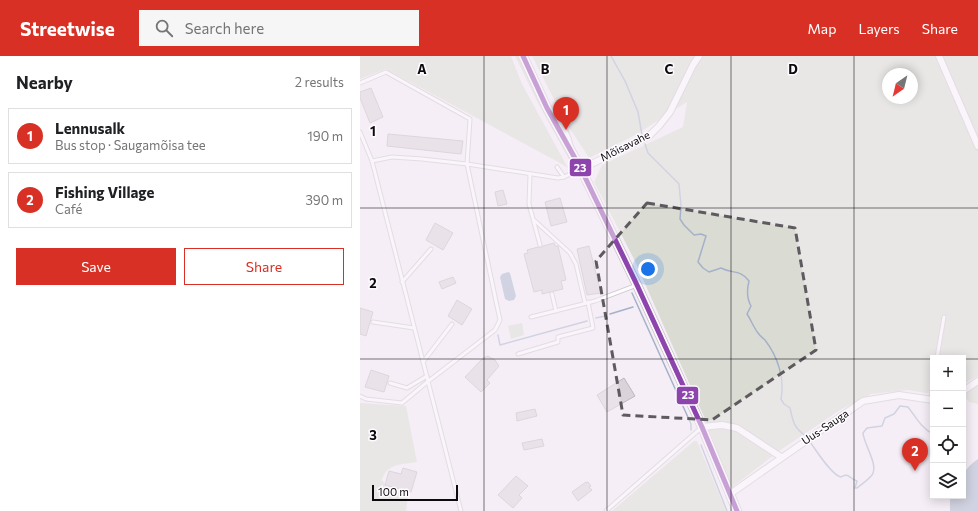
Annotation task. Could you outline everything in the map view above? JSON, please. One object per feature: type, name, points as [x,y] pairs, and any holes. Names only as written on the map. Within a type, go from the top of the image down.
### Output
[{"type":"street","points":[[523,56],[547,108],[581,169],[637,285],[702,427],[737,511]]},
{"type":"street","name":"Mõisavahe","points":[[581,169],[649,136],[670,112],[693,65],[700,56]]},
{"type":"street","points":[[939,56],[978,146]]},
{"type":"street","points":[[966,389],[978,381]]},
{"type":"street","name":"Uus-Sauga","points":[[730,494],[863,401],[899,395],[930,400]]},
{"type":"street","points":[[702,427],[722,425],[737,428],[781,457]]},
{"type":"lane","points":[[360,83],[386,72],[470,119],[467,164],[500,320],[495,330],[428,381],[402,403],[366,399],[360,396]]},
{"type":"lane","points":[[360,132],[372,161],[461,511]]},
{"type":"lane","points":[[372,161],[392,157],[467,164],[558,178],[564,177],[581,169]]},
{"type":"lane","points":[[557,167],[564,177]]},
{"type":"lane","points":[[530,174],[529,204],[540,245]]},
{"type":"lane","points":[[518,354],[558,342],[558,337],[593,328],[576,264],[570,253],[534,220]]},
{"type":"lane","points":[[402,282],[431,249]]},
{"type":"lane","points":[[531,317],[587,303],[637,285]]},
{"type":"lane","points":[[552,294],[556,311]]},
{"type":"lane","points":[[938,355],[944,317]]},
{"type":"lane","points":[[372,322],[414,328]]},
{"type":"lane","points":[[423,362],[452,324]]},
{"type":"lane","points":[[390,383],[407,388],[427,376]]},
{"type":"lane","points":[[606,511],[702,427]]},
{"type":"highlighted area","points":[[647,203],[795,228],[816,350],[712,420],[623,415],[596,261]]},
{"type":"shaded area","points":[[360,56],[511,56],[522,84],[568,168],[386,69],[360,79]]},
{"type":"shaded area","points":[[515,56],[518,56],[543,108],[570,157],[572,165],[537,101]]},
{"type":"shaded area","points":[[532,56],[978,56],[978,376],[966,382],[966,355],[930,355],[930,392],[908,390],[871,394],[840,410],[782,449],[731,488],[705,419],[634,259],[594,182],[602,165],[683,127],[687,102],[637,134],[589,158],[565,121]]},
{"type":"shaded area","points":[[522,323],[524,335],[511,339],[508,326]]},
{"type":"shaded area","points":[[978,385],[978,404],[969,402],[966,398],[966,393]]},
{"type":"shaded area","points":[[360,403],[406,406],[417,462],[395,466],[387,470],[382,480],[394,491],[408,494],[406,511],[360,511]]},
{"type":"shaded area","points":[[694,441],[697,441],[726,511],[612,511]]},
{"type":"water","points":[[508,272],[510,273],[516,296],[514,300],[509,301],[505,299],[500,277],[502,274]]},
{"type":"water","points":[[978,459],[978,511],[950,511],[950,499],[966,499],[966,471],[972,463]]},
{"type":"building","points":[[371,88],[383,117],[370,123],[360,98],[360,92]]},
{"type":"building","points":[[388,134],[463,141],[461,154],[387,146]]},
{"type":"building","points":[[503,190],[507,204],[498,206],[495,192]]},
{"type":"building","points":[[560,198],[567,222],[551,226],[545,202]]},
{"type":"building","points":[[435,223],[453,233],[443,250],[426,240]]},
{"type":"building","points":[[554,243],[555,246],[558,246],[566,280],[561,281],[563,289],[542,294],[542,290],[534,292],[524,254],[528,253],[527,250],[538,247],[540,248]]},
{"type":"building","points":[[589,246],[601,293],[587,295],[577,249]]},
{"type":"building","points":[[453,277],[456,283],[442,289],[439,282]]},
{"type":"building","points":[[457,300],[472,309],[462,325],[448,316]]},
{"type":"building","points":[[360,308],[373,312],[366,336],[360,334]]},
{"type":"building","points":[[488,356],[495,360],[499,366],[487,380],[490,383],[481,392],[465,377],[483,358]]},
{"type":"building","points":[[371,370],[389,376],[384,392],[365,387]]},
{"type":"building","points":[[624,378],[635,396],[607,412],[597,395]]},
{"type":"building","points":[[535,409],[537,416],[517,421],[516,413]]},
{"type":"building","points":[[542,439],[544,446],[524,450],[522,443]]},
{"type":"building","points":[[403,468],[417,472],[411,492],[385,485],[389,471],[401,474]]},
{"type":"building","points":[[516,476],[528,486],[519,495],[522,498],[513,508],[498,495]]},
{"type":"building","points":[[588,482],[591,486],[589,487],[592,490],[578,501],[572,492]]},
{"type":"waterway","points":[[611,56],[625,81],[638,112],[642,135]]},
{"type":"waterway","points":[[645,144],[648,153],[679,184],[681,206],[680,219],[694,235],[701,234],[706,236],[698,262],[709,272],[721,268],[739,273],[746,277],[749,281],[748,294],[751,306],[747,314],[757,331],[774,354],[781,376],[781,399],[784,404],[790,408],[796,427],[806,436]]},
{"type":"waterway","points":[[632,293],[691,424],[691,430]]},
{"type":"waterway","points":[[610,314],[633,307]]},
{"type":"waterway","points":[[596,318],[605,316]]},
{"type":"waterway","points":[[498,335],[500,345],[587,321]]},
{"type":"waterway","points":[[810,442],[824,462],[837,476],[841,477],[845,475],[857,481],[855,488],[857,488],[865,482],[874,471],[874,466],[863,433],[867,428],[882,426],[885,418],[894,414],[900,406],[908,407],[930,432]]},
{"type":"waterway","points":[[701,445],[727,511]]},
{"type":"transit line","name":"23","points":[[523,56],[547,108],[581,169],[637,285],[702,427],[737,511]]},
{"type":"place","name":"Lennusalk","points":[[566,130]]},
{"type":"place","name":"Fishing Village","points":[[915,471]]}]
